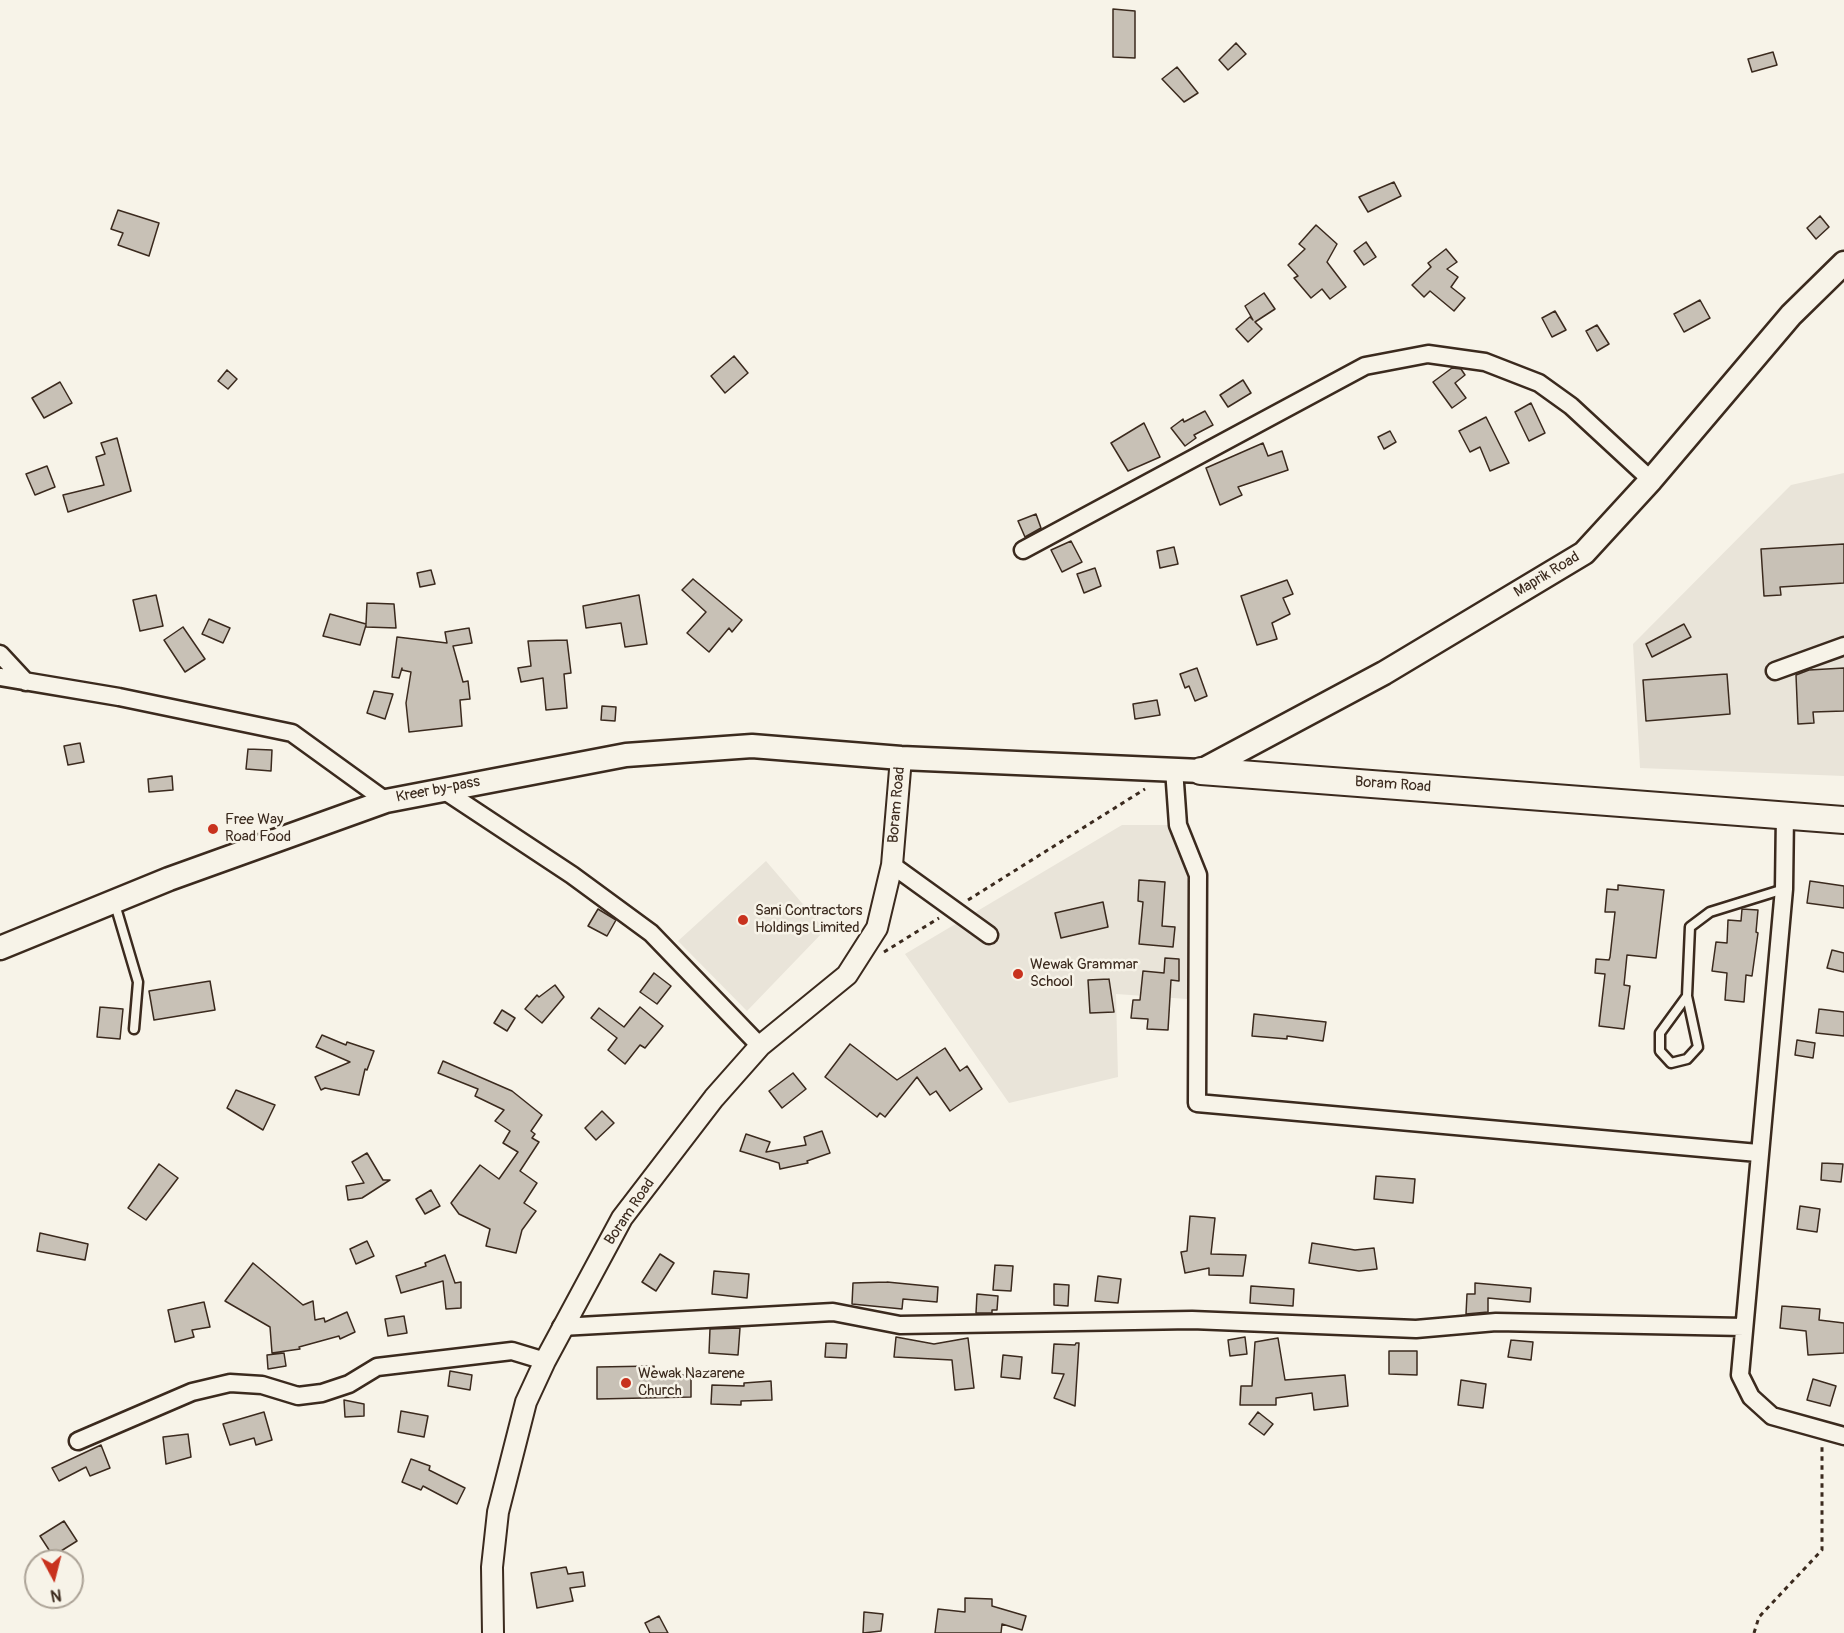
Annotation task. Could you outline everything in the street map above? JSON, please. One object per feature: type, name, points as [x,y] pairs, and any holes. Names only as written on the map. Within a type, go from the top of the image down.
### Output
[{"type":"main road","name":"Maprik Road","points":[[1201,771],[1384,673],[1584,552],[1651,480],[1791,315],[1844,263]]},
{"type":"main road","name":"Kreer by-pass","points":[[0,948],[114,901],[386,801],[442,789],[626,756],[741,747],[901,758]]},
{"type":"main road","name":"Boram Road","points":[[901,758],[1174,769],[1785,813],[1844,820]]},
{"type":"street","points":[[1023,550],[1365,366],[1428,354],[1485,362],[1539,383],[1571,406],[1651,480]]},
{"type":"street","points":[[1776,671],[1844,646]]},
{"type":"street","points":[[0,654],[27,682]]},
{"type":"street","points":[[0,677],[119,697],[292,733],[386,801]]},
{"type":"street","name":"Boram Road","points":[[493,1633],[492,1567],[498,1512],[526,1402],[561,1326],[622,1218],[714,1098],[760,1046],[847,975],[877,928],[892,865],[901,758]]},
{"type":"street","points":[[1174,769],[1178,825],[1198,875],[1197,1103],[1758,1153]]},
{"type":"street","points":[[442,789],[572,875],[651,933],[760,1046]]},
{"type":"street","points":[[1785,813],[1784,889],[1758,1153],[1740,1375],[1751,1397],[1772,1416],[1844,1436]]},
{"type":"street","points":[[892,865],[989,935]]},
{"type":"street","points":[[561,1326],[833,1312],[900,1325],[1192,1320],[1416,1329],[1496,1322],[1744,1327]]},
{"type":"street","points":[[78,1442],[192,1392],[230,1383],[262,1385],[298,1396],[322,1393],[349,1384],[377,1367],[512,1351],[545,1361]]},
{"type":"lane","points":[[1687,996],[1660,1033],[1660,1051],[1671,1063],[1687,1059],[1698,1047],[1687,996],[1690,927],[1710,912],[1784,889]]},
{"type":"lane","points":[[114,901],[138,982],[134,1029]]},
{"type":"path","points":[[967,901],[1174,769]]},
{"type":"path","points":[[877,956],[947,913]]},
{"type":"path","points":[[1754,1633],[1759,1617],[1822,1550],[1822,1430]]},
{"type":"shaded area","points":[[1844,473],[1844,776],[1640,768],[1633,644],[1791,485]]},
{"type":"shaded area","name":"Wewak Grammar School","points":[[1122,825],[1171,825],[1191,877],[1187,999],[1116,994],[1118,1077],[1009,1103],[905,954]]},
{"type":"shaded area","name":"Sani Contractors Holdings Limited","points":[[766,861],[825,930],[747,1011],[678,941]]},
{"type":"building","points":[[1113,9],[1135,11],[1135,58],[1113,57]]},
{"type":"building","points":[[1236,43],[1246,54],[1228,70],[1219,60]]},
{"type":"building","points":[[1773,52],[1777,65],[1752,72],[1748,59]]},
{"type":"building","points":[[1177,67],[1198,93],[1184,102],[1162,79]]},
{"type":"building","points":[[1394,182],[1401,196],[1368,212],[1359,197]]},
{"type":"building","points":[[118,210],[159,223],[149,256],[118,245],[123,233],[111,229]]},
{"type":"building","points":[[1820,216],[1829,227],[1816,239],[1807,228]]},
{"type":"building","points":[[1316,225],[1337,244],[1327,262],[1346,287],[1330,299],[1322,289],[1311,298],[1294,278],[1298,276],[1288,265],[1305,249],[1299,244]]},
{"type":"building","points":[[1366,242],[1376,257],[1364,265],[1354,251]]},
{"type":"building","points":[[1446,249],[1457,262],[1447,269],[1458,277],[1451,287],[1465,298],[1454,311],[1430,291],[1424,297],[1412,285],[1431,267],[1428,263]]},
{"type":"building","points":[[1264,293],[1275,309],[1255,322],[1262,329],[1248,342],[1236,329],[1250,317],[1253,320],[1245,306]]},
{"type":"building","points":[[1700,300],[1710,318],[1684,332],[1674,314]]},
{"type":"building","points":[[1555,311],[1566,330],[1552,337],[1542,318]]},
{"type":"building","points":[[1597,325],[1609,344],[1597,351],[1586,331]]},
{"type":"building","points":[[734,356],[748,373],[725,393],[711,376]]},
{"type":"building","points":[[1452,368],[1461,369],[1465,375],[1455,383],[1466,398],[1452,408],[1433,382]]},
{"type":"building","points":[[227,370],[237,379],[228,389],[218,381]]},
{"type":"building","points":[[1243,380],[1251,393],[1228,407],[1220,395]]},
{"type":"building","points":[[60,382],[72,403],[44,418],[32,398]]},
{"type":"building","points":[[1531,403],[1545,433],[1529,441],[1515,412]]},
{"type":"building","points":[[1205,411],[1213,425],[1194,435],[1196,438],[1185,446],[1171,428],[1183,419],[1184,422]]},
{"type":"building","points":[[1486,417],[1509,463],[1490,471],[1480,447],[1470,452],[1459,431]]},
{"type":"building","points":[[1144,423],[1160,457],[1128,471],[1111,443]]},
{"type":"building","points":[[1390,431],[1396,442],[1384,449],[1378,437]]},
{"type":"building","points":[[117,438],[131,491],[68,512],[63,495],[104,485],[96,457],[105,454],[101,443]]},
{"type":"building","points":[[1263,443],[1268,456],[1282,451],[1288,470],[1238,487],[1242,495],[1220,505],[1206,468]]},
{"type":"building","points":[[47,466],[55,487],[35,495],[26,474]]},
{"type":"building","points":[[1036,514],[1041,528],[1025,537],[1018,521]]},
{"type":"building","points":[[1071,541],[1082,562],[1062,572],[1051,550]]},
{"type":"building","points":[[1844,544],[1844,583],[1780,587],[1781,595],[1764,596],[1761,549]]},
{"type":"building","points":[[1174,547],[1178,564],[1160,568],[1157,551]]},
{"type":"building","points":[[1095,568],[1101,586],[1084,593],[1077,574]]},
{"type":"building","points":[[431,570],[435,584],[420,587],[417,573]]},
{"type":"building","points":[[693,579],[742,620],[732,632],[729,628],[709,652],[687,633],[706,612],[682,590]]},
{"type":"building","points":[[1287,580],[1293,594],[1283,598],[1290,614],[1272,623],[1277,639],[1257,645],[1241,596]]},
{"type":"building","points":[[156,595],[163,626],[140,631],[133,600]]},
{"type":"building","points":[[639,595],[647,644],[625,647],[621,623],[586,628],[583,606]]},
{"type":"building","points":[[367,603],[394,604],[396,628],[366,627],[366,625],[360,645],[323,636],[330,614],[366,624]]},
{"type":"building","points":[[209,619],[230,628],[223,643],[202,634]]},
{"type":"building","points":[[1684,624],[1691,637],[1652,657],[1646,644]]},
{"type":"building","points":[[183,627],[205,659],[185,672],[164,640]]},
{"type":"building","points":[[469,628],[472,643],[453,646],[463,682],[468,681],[470,699],[460,700],[462,726],[409,732],[406,703],[411,672],[402,670],[402,668],[399,678],[392,677],[397,637],[447,643],[445,632]]},
{"type":"building","points":[[567,640],[571,673],[564,674],[567,708],[546,710],[543,678],[521,682],[518,668],[531,666],[528,641]]},
{"type":"building","points":[[1197,668],[1207,696],[1195,701],[1189,686],[1185,688],[1180,674]]},
{"type":"building","points":[[1844,668],[1844,711],[1813,712],[1814,723],[1798,724],[1796,675],[1809,670]]},
{"type":"building","points":[[1727,674],[1730,714],[1646,721],[1643,680]]},
{"type":"building","points":[[374,691],[393,694],[385,719],[367,713]]},
{"type":"building","points":[[1157,700],[1160,715],[1135,719],[1133,704]]},
{"type":"building","points":[[602,706],[616,707],[615,721],[601,720]]},
{"type":"building","points":[[80,743],[84,762],[68,765],[64,746]]},
{"type":"building","points":[[248,749],[272,750],[271,771],[246,769]]},
{"type":"building","points":[[172,776],[173,790],[149,792],[148,779]]},
{"type":"building","points":[[1139,880],[1165,882],[1162,926],[1175,927],[1173,947],[1139,944],[1143,902],[1138,901]]},
{"type":"building","points":[[1810,881],[1844,886],[1844,908],[1807,903]]},
{"type":"building","points":[[1618,885],[1664,890],[1656,958],[1627,955],[1624,985],[1630,986],[1624,1029],[1599,1026],[1605,974],[1595,973],[1596,959],[1609,960],[1610,957],[1615,912],[1605,912],[1607,889],[1618,890]]},
{"type":"building","points":[[1103,902],[1108,927],[1061,938],[1055,913]]},
{"type":"building","points":[[598,909],[616,920],[607,936],[588,926]]},
{"type":"building","points":[[1742,909],[1758,910],[1756,932],[1758,933],[1752,976],[1746,975],[1744,1002],[1725,1000],[1727,973],[1712,971],[1716,942],[1727,943],[1728,920],[1741,921]]},
{"type":"building","points":[[1832,950],[1844,953],[1844,972],[1827,968]]},
{"type":"building","points":[[1165,958],[1179,959],[1179,981],[1171,980],[1168,1030],[1147,1029],[1148,1019],[1131,1018],[1133,1000],[1140,1000],[1143,971],[1164,973]]},
{"type":"building","points":[[654,973],[671,986],[657,1004],[640,992]]},
{"type":"building","points":[[1109,979],[1114,1012],[1090,1013],[1088,980]]},
{"type":"building","points":[[210,981],[215,1010],[154,1020],[149,991]]},
{"type":"building","points":[[555,985],[564,997],[542,1023],[525,1009],[537,995],[539,997]]},
{"type":"building","points":[[100,1007],[123,1009],[120,1039],[97,1037]]},
{"type":"building","points":[[640,1007],[663,1026],[645,1048],[640,1045],[625,1064],[608,1050],[617,1038],[591,1018],[599,1008],[624,1027]]},
{"type":"building","points":[[1819,1009],[1844,1012],[1844,1036],[1816,1033]]},
{"type":"building","points":[[502,1010],[515,1018],[507,1031],[494,1023]]},
{"type":"building","points":[[1254,1014],[1326,1022],[1323,1041],[1287,1036],[1287,1039],[1252,1036]]},
{"type":"building","points":[[322,1035],[346,1045],[347,1042],[374,1051],[367,1070],[365,1069],[359,1095],[325,1088],[321,1090],[315,1077],[350,1062],[316,1047]]},
{"type":"building","points":[[1797,1040],[1815,1043],[1813,1058],[1795,1055]]},
{"type":"building","points":[[850,1044],[897,1080],[945,1048],[960,1071],[967,1066],[982,1089],[950,1111],[936,1091],[930,1095],[917,1077],[885,1117],[880,1113],[877,1117],[825,1077]]},
{"type":"building","points":[[443,1061],[512,1091],[542,1115],[531,1131],[535,1134],[532,1138],[539,1142],[520,1171],[537,1183],[524,1203],[536,1211],[522,1230],[516,1253],[486,1246],[490,1229],[459,1214],[451,1203],[480,1165],[499,1179],[518,1152],[503,1143],[510,1131],[495,1121],[504,1110],[475,1096],[478,1089],[438,1073]]},
{"type":"building","points":[[793,1073],[806,1089],[782,1108],[769,1091]]},
{"type":"building","points":[[236,1090],[275,1105],[263,1130],[227,1108]]},
{"type":"building","points":[[602,1111],[614,1123],[596,1140],[585,1128]]},
{"type":"building","points":[[822,1131],[830,1153],[807,1161],[808,1163],[780,1169],[779,1163],[740,1151],[746,1134],[770,1142],[766,1152],[806,1145],[804,1137]]},
{"type":"building","points":[[367,1153],[383,1180],[390,1180],[362,1198],[348,1200],[346,1186],[364,1183],[352,1162]]},
{"type":"building","points":[[1822,1163],[1843,1164],[1841,1182],[1821,1180]]},
{"type":"building","points":[[159,1164],[178,1178],[146,1220],[128,1208]]},
{"type":"building","points":[[1376,1176],[1415,1179],[1413,1203],[1374,1199]]},
{"type":"building","points":[[431,1190],[440,1206],[425,1214],[416,1199]]},
{"type":"building","points":[[1800,1206],[1820,1209],[1817,1232],[1797,1229]]},
{"type":"building","points":[[1190,1216],[1215,1218],[1211,1254],[1246,1255],[1243,1276],[1209,1275],[1209,1268],[1185,1273],[1181,1252],[1187,1251]]},
{"type":"building","points":[[40,1233],[88,1244],[85,1260],[37,1251]]},
{"type":"building","points":[[367,1241],[374,1256],[356,1264],[350,1249]]},
{"type":"building","points":[[1312,1243],[1355,1250],[1374,1248],[1377,1269],[1359,1271],[1309,1263]]},
{"type":"building","points":[[660,1254],[674,1263],[656,1291],[642,1282]]},
{"type":"building","points":[[445,1255],[455,1283],[461,1282],[461,1308],[446,1309],[443,1281],[401,1293],[396,1276],[426,1266],[425,1263]]},
{"type":"building","points":[[253,1263],[303,1305],[313,1301],[315,1320],[324,1318],[325,1322],[347,1312],[355,1332],[340,1339],[339,1336],[299,1347],[300,1349],[272,1353],[270,1327],[225,1301]]},
{"type":"building","points":[[995,1265],[1013,1266],[1011,1291],[993,1290]]},
{"type":"building","points":[[714,1271],[749,1274],[747,1298],[712,1294]]},
{"type":"building","points":[[1098,1276],[1121,1279],[1118,1303],[1095,1301]]},
{"type":"building","points":[[887,1282],[938,1287],[937,1302],[903,1299],[902,1309],[852,1304],[853,1283]]},
{"type":"building","points":[[1475,1283],[1531,1288],[1530,1302],[1488,1298],[1488,1312],[1466,1314],[1467,1294],[1475,1294]]},
{"type":"building","points":[[1054,1284],[1069,1285],[1068,1306],[1054,1305]]},
{"type":"building","points":[[1251,1286],[1294,1289],[1293,1306],[1250,1303]]},
{"type":"building","points":[[977,1294],[998,1296],[997,1310],[992,1310],[992,1313],[976,1313]]},
{"type":"building","points":[[204,1302],[210,1327],[192,1330],[194,1337],[175,1342],[168,1310]]},
{"type":"building","points":[[1782,1306],[1820,1309],[1819,1320],[1844,1323],[1844,1353],[1808,1355],[1806,1331],[1780,1328]]},
{"type":"building","points":[[404,1316],[407,1333],[388,1336],[385,1319]]},
{"type":"building","points":[[740,1328],[738,1355],[709,1353],[710,1329]]},
{"type":"building","points":[[896,1337],[934,1344],[968,1338],[974,1388],[955,1390],[952,1360],[894,1357]]},
{"type":"building","points":[[1245,1337],[1247,1354],[1230,1356],[1228,1340]]},
{"type":"building","points":[[1278,1338],[1285,1380],[1345,1375],[1348,1406],[1314,1410],[1312,1393],[1276,1398],[1276,1405],[1240,1405],[1241,1386],[1252,1386],[1255,1342]]},
{"type":"building","points":[[1511,1340],[1533,1342],[1531,1360],[1508,1357]]},
{"type":"building","points":[[826,1343],[847,1344],[846,1358],[825,1357]]},
{"type":"building","points":[[1079,1343],[1075,1406],[1054,1398],[1064,1374],[1052,1373],[1054,1344],[1075,1345]]},
{"type":"building","points":[[1389,1351],[1417,1351],[1417,1375],[1389,1374]]},
{"type":"building","points":[[284,1353],[286,1366],[268,1369],[267,1355]]},
{"type":"building","points":[[1003,1355],[1022,1357],[1020,1379],[1001,1377]]},
{"type":"building","name":"Wewak Nazarene Church","points":[[654,1366],[655,1375],[691,1375],[691,1397],[597,1399],[597,1367]]},
{"type":"building","points":[[450,1371],[472,1375],[470,1390],[448,1386]]},
{"type":"building","points":[[1813,1379],[1836,1386],[1830,1406],[1807,1400]]},
{"type":"building","points":[[1461,1380],[1486,1384],[1483,1408],[1458,1405]]},
{"type":"building","points":[[771,1381],[772,1400],[741,1401],[741,1405],[711,1404],[712,1385],[744,1386],[744,1383]]},
{"type":"building","points":[[344,1400],[364,1404],[364,1416],[345,1417]]},
{"type":"building","points":[[401,1411],[428,1416],[424,1437],[398,1432]]},
{"type":"building","points":[[264,1412],[272,1440],[256,1445],[254,1438],[230,1445],[223,1424]]},
{"type":"building","points":[[1258,1412],[1273,1424],[1264,1435],[1249,1424]]},
{"type":"building","points":[[188,1434],[191,1457],[166,1464],[163,1437]]},
{"type":"building","points":[[101,1445],[110,1468],[90,1476],[86,1467],[59,1481],[52,1468]]},
{"type":"building","points":[[411,1459],[430,1466],[429,1470],[465,1488],[457,1504],[423,1486],[421,1490],[402,1482]]},
{"type":"building","points":[[64,1521],[77,1541],[64,1549],[48,1549],[40,1536]]},
{"type":"building","points":[[566,1567],[568,1574],[583,1572],[585,1586],[570,1588],[573,1601],[537,1608],[531,1573]]},
{"type":"building","points":[[965,1598],[992,1599],[992,1606],[1026,1616],[1022,1630],[1002,1624],[1001,1633],[935,1633],[938,1609],[965,1612]]},
{"type":"building","points":[[864,1612],[883,1614],[881,1631],[863,1633]]},
{"type":"building","points":[[659,1616],[668,1633],[650,1633],[645,1623]]},
{"type":"place","name":"Free Way Road Food","points":[[213,829]]},
{"type":"place","name":"Sani Contractors Holdings Limited","points":[[743,920]]},
{"type":"place","name":"Wewak Grammar School","points":[[1018,974]]},
{"type":"place","name":"Wewak Nazarene Church","points":[[626,1383]]}]
